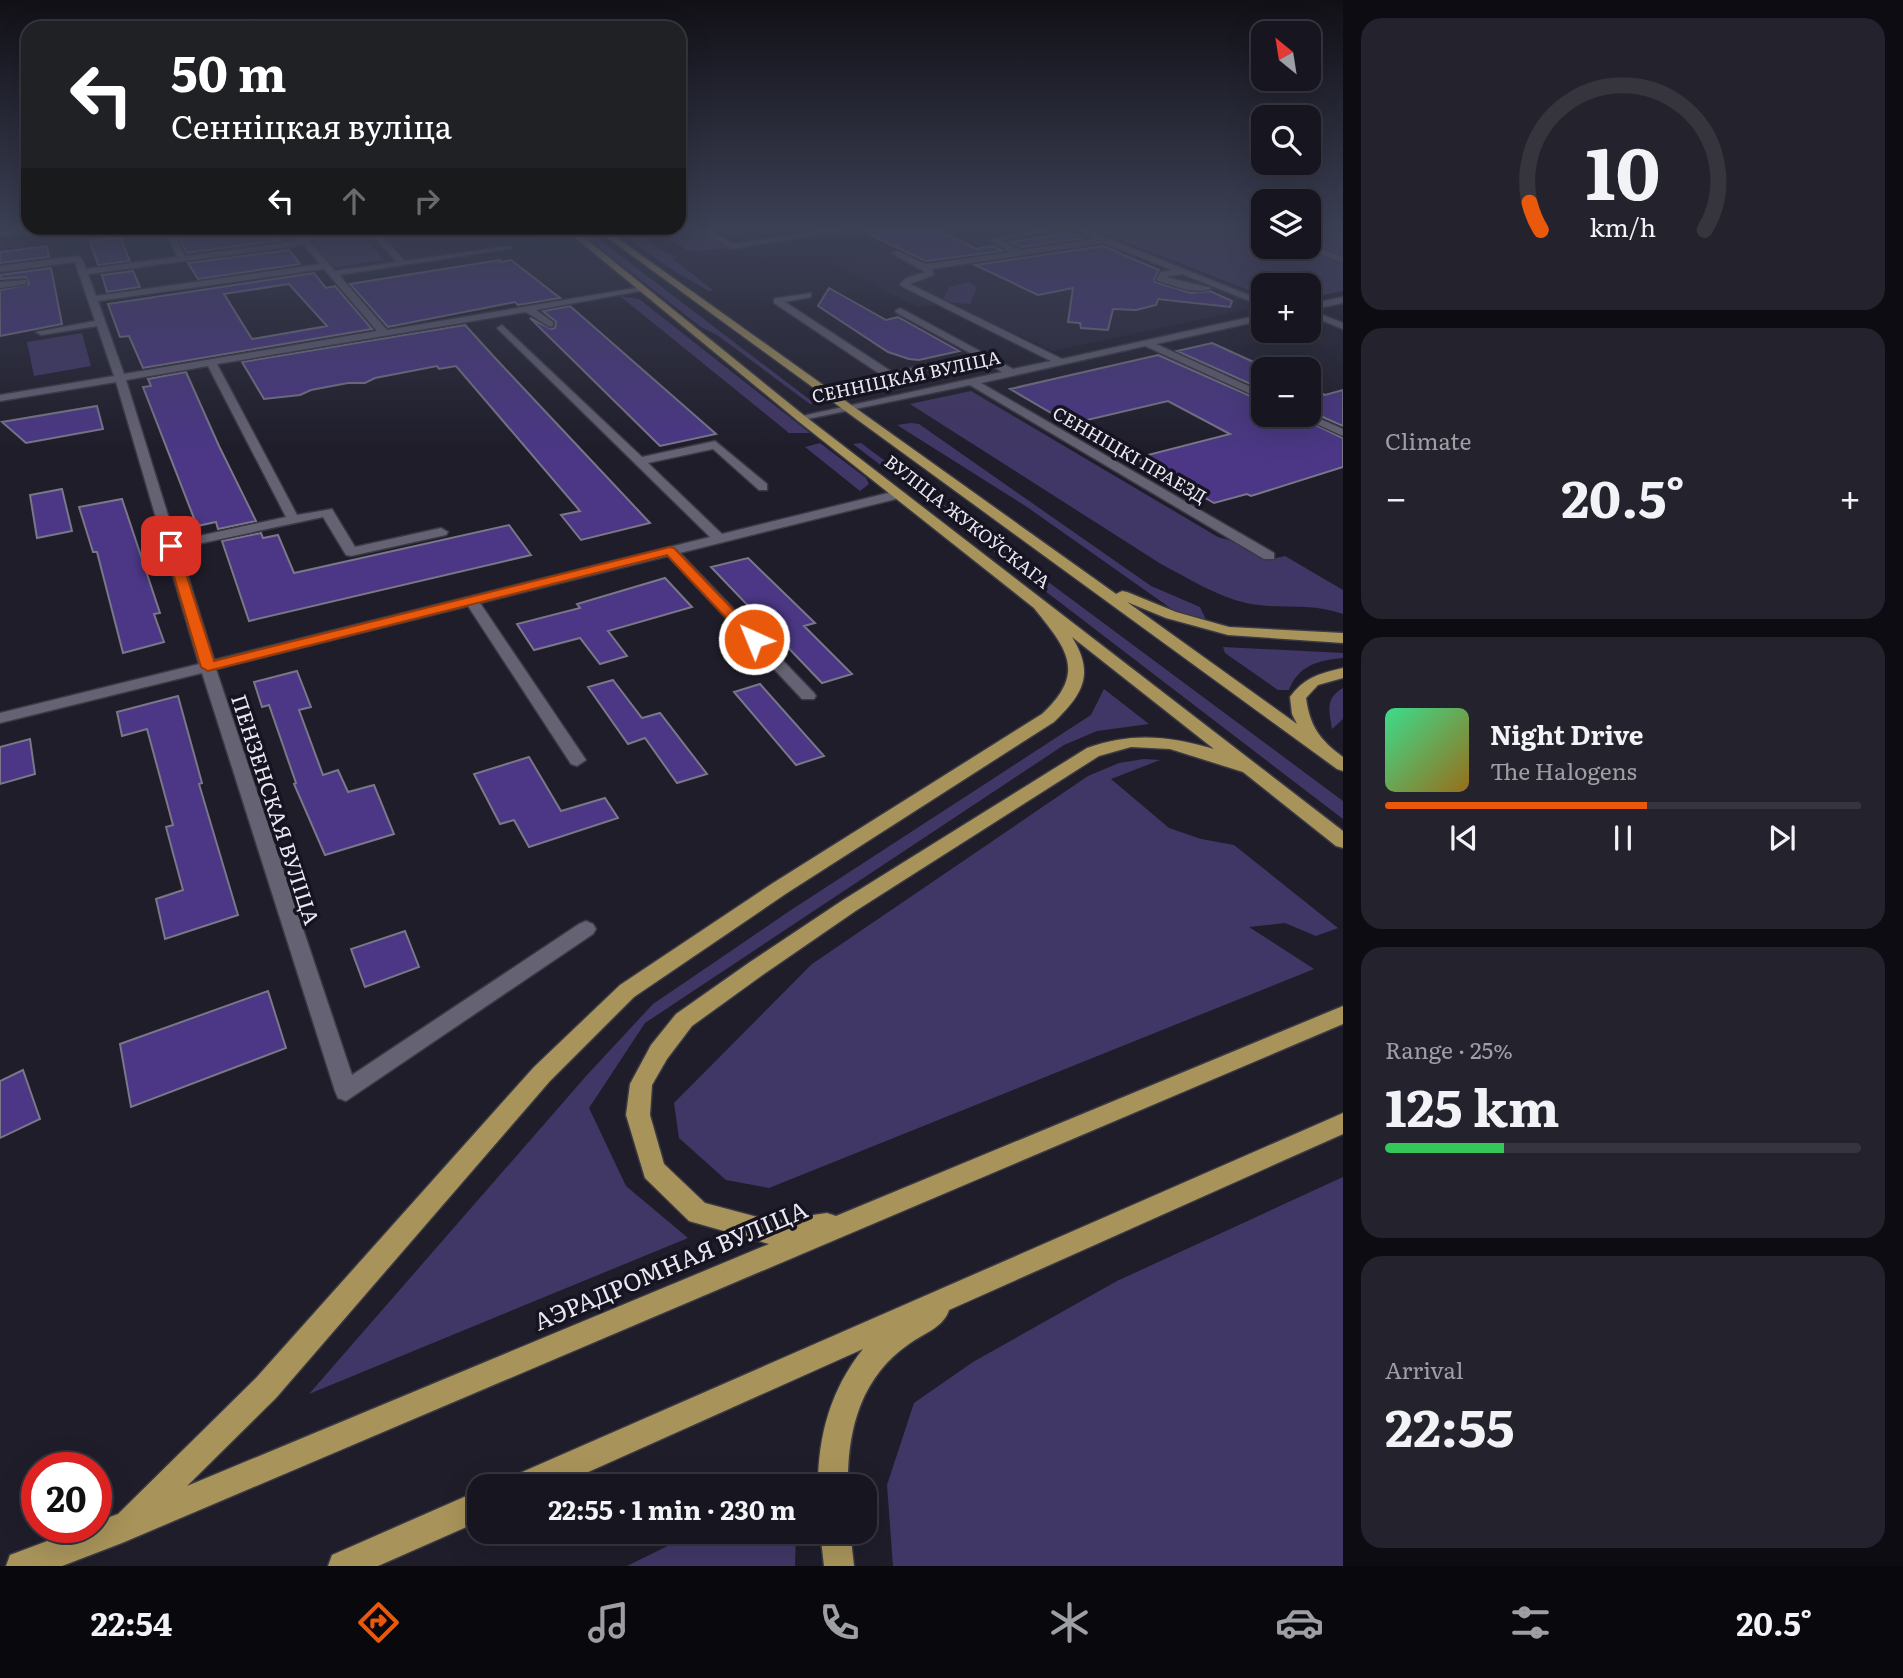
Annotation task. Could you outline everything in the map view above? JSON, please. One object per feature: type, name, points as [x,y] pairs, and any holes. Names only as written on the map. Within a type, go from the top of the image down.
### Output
[{"type":"main road","name":"ВУЛІЦА ЖУКОЎСКАГА","points":[[657,303],[1343,841]]},
{"type":"main road","name":"ВУЛІЦА ЖУКОЎСКАГА","points":[[702,303],[1096,584],[1343,765]]},
{"type":"main road","points":[[1096,584],[1171,615],[1228,631],[1343,638]]},
{"type":"main road","points":[[122,1528],[266,1388],[542,1074],[627,991],[780,888],[1048,718],[1068,702],[1078,676],[1074,653],[1039,604]]},
{"type":"main road","points":[[1316,744],[1300,714],[1298,697],[1312,682],[1343,673]]},
{"type":"main road","points":[[852,1222],[772,1233],[698,1213],[654,1170],[638,1115],[641,1084],[659,1052],[684,1020],[850,905],[1093,752],[1121,742],[1178,743],[1246,767]]},
{"type":"main road","name":"АЭРАДРОМНАЯ ВУЛІЦА","points":[[21,1566],[122,1528],[1343,1015]]},
{"type":"main road","points":[[550,1474],[1343,1123]]},
{"type":"main road","points":[[833,1474],[832,1453],[847,1395],[880,1350],[970,1287]]},
{"type":"main road","points":[[343,1566],[467,1511]]},
{"type":"main road","points":[[836,1544],[839,1566]]},
{"type":"street","name":"ПЕНЗЕНСКАЯ ВУЛІЦА","points":[[94,303],[120,377],[208,667],[346,1091],[586,929]]},
{"type":"street","points":[[357,303],[384,333]]},
{"type":"street","points":[[0,398],[563,303]]},
{"type":"street","points":[[782,303],[890,376],[983,356]]},
{"type":"street","points":[[941,303],[1061,362]]},
{"type":"street","points":[[528,309],[550,324]]},
{"type":"street","points":[[900,311],[1012,373]]},
{"type":"street","points":[[1321,316],[1343,326]]},
{"type":"street","name":"СЕННІЦКАЯ ВУЛІЦА","points":[[802,419],[1251,320]]},
{"type":"street","points":[[41,332],[101,323]]},
{"type":"street","points":[[502,328],[719,539]]},
{"type":"street","points":[[1146,343],[1251,391]]},
{"type":"street","points":[[211,362],[293,519]]},
{"type":"street","name":"СЕННІЦКІ ПРАЕЗД","points":[[972,382],[1269,556]]},
{"type":"street","points":[[1321,423],[1343,433]]},
{"type":"street","points":[[637,462],[715,445],[763,486]]},
{"type":"street","points":[[0,718],[900,494]]},
{"type":"street","points":[[171,546],[327,512],[351,552],[441,532]]},
{"type":"street","points":[[670,551],[808,696]]},
{"type":"street","points":[[471,600],[577,760]]},
{"type":"shaded area","points":[[629,303],[644,303],[810,433],[789,433]]},
{"type":"shaded area","points":[[670,303],[683,303],[814,403],[810,404],[717,335],[701,327]]},
{"type":"shaded area","points":[[910,303],[1251,303],[1251,309],[1053,351],[953,305],[918,307]]},
{"type":"shaded area","points":[[82,333],[91,366],[34,376],[27,342]]},
{"type":"shaded area","points":[[971,391],[1218,537],[1239,543],[1267,560],[1285,556],[1343,590],[1343,614],[1319,608],[1246,603],[1202,586],[1161,564],[910,404]]},
{"type":"shaded area","points":[[919,424],[1151,586],[1200,607],[1207,622],[1176,612],[1027,507],[897,425]]},
{"type":"shaded area","points":[[820,443],[866,478],[869,484],[860,491],[805,447]]},
{"type":"shaded area","points":[[861,443],[1343,801],[1343,819],[853,444]]},
{"type":"shaded area","points":[[1223,647],[1343,653],[1343,658],[1325,660],[1310,666],[1298,675],[1289,690],[1278,690],[1225,653]]},
{"type":"shaded area","points":[[1343,688],[1343,719],[1332,729],[1329,711],[1331,701]]},
{"type":"shaded area","points":[[1104,689],[1149,724],[1097,731],[1064,745],[645,1023],[589,1108],[626,1186],[688,1238],[309,1394],[587,1075],[653,1004],[791,910],[1091,715]]},
{"type":"shaded area","points":[[1144,759],[1160,760],[1111,779],[1169,828],[1201,839],[1234,845],[1338,928],[1316,936],[1285,923],[1249,927],[1314,969],[769,1188],[726,1180],[679,1138],[674,1103],[812,964],[1088,776],[1119,763]]},
{"type":"shaded area","points":[[1343,1177],[1343,1566],[893,1566],[887,1485],[914,1403],[973,1362],[1117,1281]]},
{"type":"shaded area","points":[[672,1544],[796,1544],[795,1566],[627,1566]]},
{"type":"building","points":[[0,303],[58,303],[62,324],[0,336]]},
{"type":"building","points":[[230,303],[252,339],[327,326],[306,303],[350,303],[372,329],[143,368],[129,336],[120,337],[108,304]]},
{"type":"building","points":[[367,303],[510,303],[388,327]]},
{"type":"building","points":[[820,303],[856,303],[886,320],[898,317],[959,351],[919,360],[909,359],[888,352],[818,306]]},
{"type":"building","points":[[1071,303],[1157,303],[1136,310],[1113,309],[1108,330],[1081,328],[1080,323],[1068,322]]},
{"type":"building","points":[[1195,303],[1231,303],[1230,307]]},
{"type":"building","points":[[570,306],[716,434],[660,446],[530,318],[551,329],[555,328],[556,322],[543,311]]},
{"type":"building","points":[[465,325],[650,523],[581,540],[561,515],[580,511],[456,366],[439,369],[437,366],[375,378],[365,383],[348,383],[311,390],[300,395],[264,399],[242,362]]},
{"type":"building","points":[[1212,343],[1251,361],[1251,384],[1177,351]]},
{"type":"building","points":[[1158,355],[1251,396],[1251,427],[1320,427],[1343,438],[1343,467],[1251,496],[1247,494],[1214,503],[1136,458],[1230,434],[1168,401],[1070,424],[1010,389]]},
{"type":"building","points":[[186,372],[256,521],[218,529],[216,522],[197,526],[143,387],[151,386],[148,379]]},
{"type":"building","points":[[1343,390],[1343,426],[1321,416],[1321,393],[1325,395]]},
{"type":"building","points":[[97,406],[103,429],[26,443],[2,422]]},
{"type":"building","points":[[62,489],[72,531],[37,538],[30,495]]},
{"type":"building","points":[[122,499],[160,613],[154,614],[164,642],[123,653],[97,552],[93,552],[79,507]]},
{"type":"building","points":[[509,525],[531,555],[249,621],[222,541],[261,533],[263,538],[278,535],[294,573]]},
{"type":"building","points":[[748,558],[815,623],[804,626],[852,674],[822,683],[711,567]]},
{"type":"building","points":[[665,578],[692,607],[608,631],[627,656],[600,664],[580,638],[534,650],[517,624],[580,608],[577,604]]},
{"type":"building","points":[[297,671],[311,707],[299,710],[323,775],[338,770],[348,792],[374,785],[394,834],[325,855],[294,784],[296,783],[269,705],[262,707],[254,682]]},
{"type":"building","points":[[613,680],[642,718],[660,713],[707,774],[677,783],[645,738],[628,744],[588,687]]},
{"type":"building","points":[[760,684],[824,756],[796,765],[734,692]]},
{"type":"building","points":[[178,696],[202,783],[199,784],[238,915],[165,939],[156,899],[183,890],[166,827],[173,825],[147,729],[122,736],[117,712]]},
{"type":"building","points":[[30,739],[35,774],[0,784],[0,747]]},
{"type":"building","points":[[529,757],[561,811],[605,798],[618,818],[529,847],[514,820],[500,824],[474,774]]},
{"type":"building","points":[[405,931],[419,967],[365,987],[351,949]]},
{"type":"building","points":[[268,991],[286,1048],[131,1107],[120,1044]]},
{"type":"building","points":[[23,1070],[40,1119],[0,1138],[0,1081]]},
{"type":"route","points":[[171,546],[208,667],[670,551],[754,639]]}]
